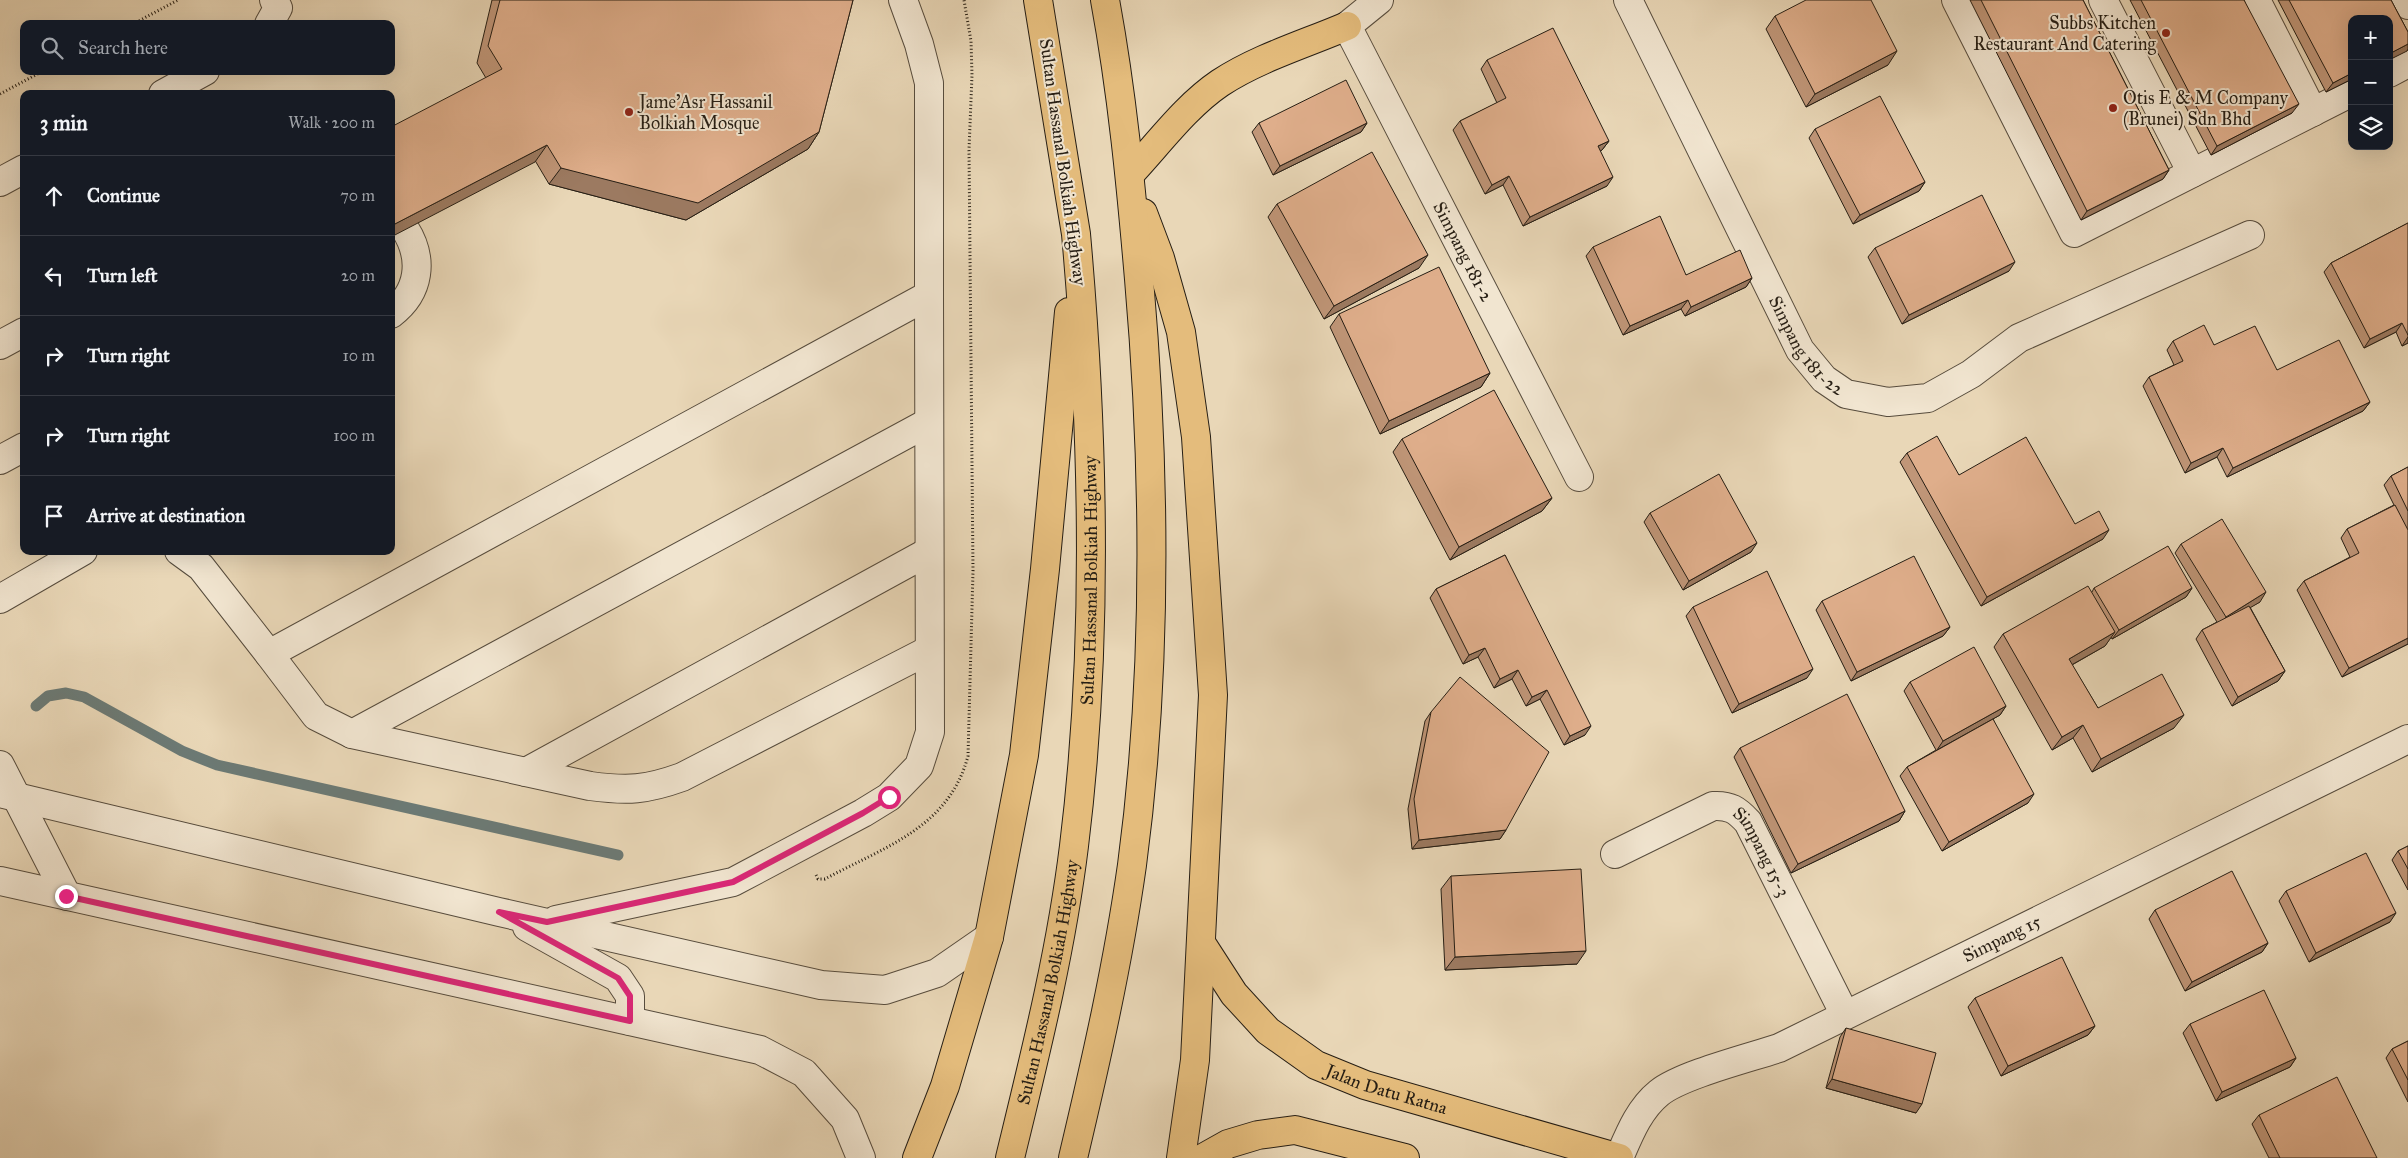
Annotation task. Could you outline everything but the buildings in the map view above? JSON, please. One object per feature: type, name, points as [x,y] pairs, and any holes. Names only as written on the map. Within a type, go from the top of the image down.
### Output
[{"type":"main road","name":"Sultan Hassanal Bolkiah Highway","points":[[1010,1158],[1058,951],[1074,847],[1084,740],[1089,630],[1090,504],[1086,372],[1076,234],[1038,0]]},
{"type":"main road","points":[[1073,1158],[1116,965],[1132,865],[1144,755],[1152,642],[1153,492],[1146,351],[1131,177],[1105,0]]},
{"type":"main road","points":[[1131,177],[1193,105],[1220,83],[1252,66],[1347,26]]},
{"type":"main road","points":[[1131,177],[1160,258],[1181,332],[1196,437],[1213,695],[1203,946],[1195,1060],[1181,1158]]},
{"type":"main road","points":[[918,1158],[945,1086],[989,937],[1024,755],[1045,569],[1076,234]]},
{"type":"main road","name":"Jalan Datu Ratna","points":[[1203,946],[1234,994],[1268,1031],[1316,1065],[1365,1085],[1619,1158]]},
{"type":"main road","points":[[1203,1158],[1228,1144],[1258,1135],[1295,1130],[1405,1158]]},
{"type":"street","points":[[271,20],[278,8],[274,0]]},
{"type":"street","points":[[547,922],[733,882],[863,813],[889,797],[919,766],[925,751],[930,732],[928,552],[929,82],[919,44],[903,0]]},
{"type":"street","points":[[1347,26],[1380,0]]},
{"type":"street","name":"Simpang 181-22","points":[[1628,0],[1800,350],[1824,380],[1846,394],[1888,402],[1928,398],[1972,374],[2018,338],[2250,235]]},
{"type":"street","points":[[1956,0],[2074,234],[2348,94]]},
{"type":"street","points":[[2103,0],[2192,173]]},
{"type":"street","points":[[2256,0],[2313,112]]},
{"type":"street","points":[[2406,0],[2408,5]]},
{"type":"street","name":"Simpang 181-2","points":[[1347,26],[1579,477]]},
{"type":"street","points":[[2393,71],[2408,63]]},
{"type":"street","points":[[171,90],[198,75]]},
{"type":"street","points":[[0,182],[20,171]]},
{"type":"street","points":[[395,309],[413,289],[418,263],[405,229]]},
{"type":"street","points":[[269,654],[929,295]]},
{"type":"street","points":[[0,345],[20,334]]},
{"type":"street","points":[[352,734],[929,422]]},
{"type":"street","points":[[0,460],[20,449]]},
{"type":"street","points":[[526,772],[928,552]]},
{"type":"street","points":[[0,599],[76,555]]},
{"type":"street","points":[[185,555],[201,567],[316,716],[352,734],[590,786],[619,789],[654,787],[682,777],[929,650]]},
{"type":"street","name":"Simpang 15","points":[[1619,1158],[1630,1132],[1659,1092],[1683,1081],[1778,1048],[2408,739]]},
{"type":"street","points":[[0,765],[8,795],[66,896]]},
{"type":"street","points":[[8,795],[499,912],[821,985],[885,990],[937,973],[989,937]]},
{"type":"street","name":"Simpang 15-3","points":[[1615,854],[1714,806],[1726,806],[1738,812],[1748,822],[1846,1015]]},
{"type":"street","points":[[0,881],[760,1050],[804,1073],[845,1119],[861,1158]]},
{"type":"street","points":[[499,912],[618,978],[630,996],[630,1021]]},
{"type":"path","points":[[140,20],[178,0]]},
{"type":"path","points":[[0,94],[36,75]]},
{"type":"waterway","points":[[36,706],[48,696],[66,693],[84,697],[182,751],[217,765],[618,855]]},
{"type":"place","name":"Subbs Kitchen Restaurant And Catering","points":[[2166,33]]},
{"type":"place","name":"Otis E & M Company (Brunei) Sdn Bhd","points":[[2113,108]]},
{"type":"place","name":"Jame'Asr Hassanil Bolkiah Mosque","points":[[629,112]]},
{"type":"route","points":[[66,896],[630,1021],[630,996],[618,978],[499,912],[547,922],[733,882],[863,813],[889,797]]}]
